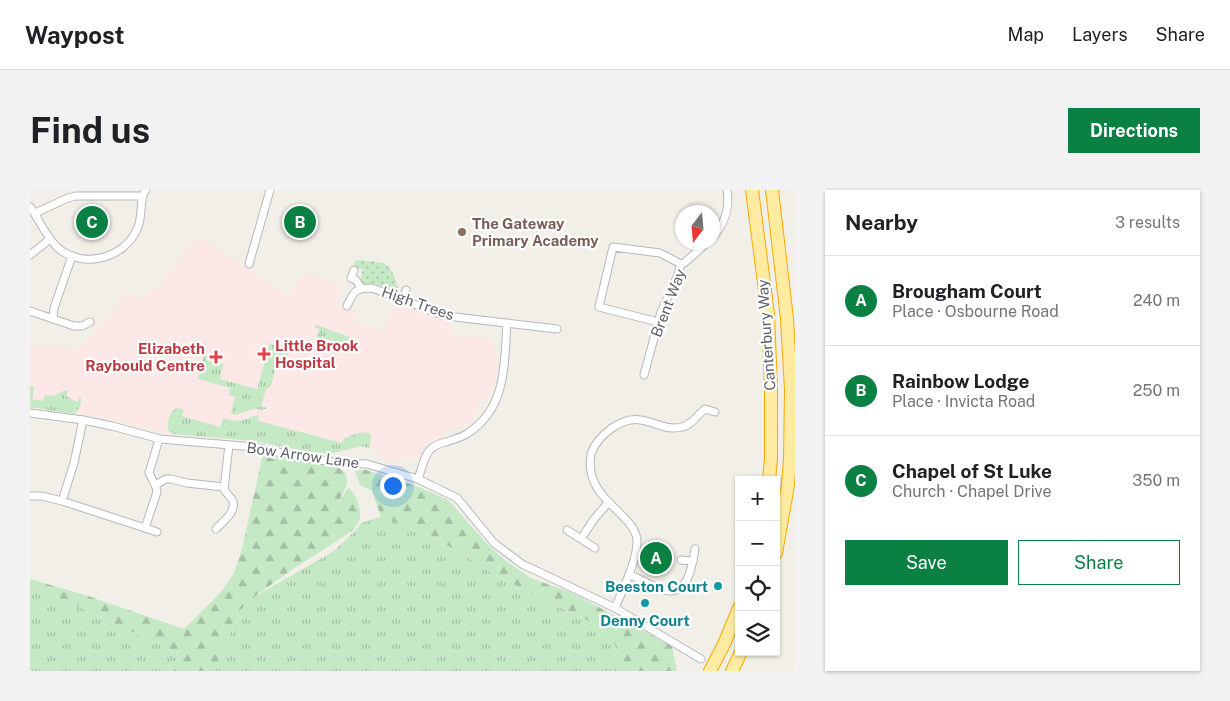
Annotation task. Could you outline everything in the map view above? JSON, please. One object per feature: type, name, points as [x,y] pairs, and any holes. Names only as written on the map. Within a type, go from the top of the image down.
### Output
[{"type":"highway","name":"Canterbury Way","points":[[752,190],[768,314],[771,388],[769,476]]},
{"type":"highway","name":"Canterbury Way","points":[[772,190],[787,320],[791,390],[788,485],[780,530]]},
{"type":"highway","points":[[710,671],[738,611]]},
{"type":"highway","points":[[732,671],[739,656]]},
{"type":"street","points":[[249,264],[270,190]]},
{"type":"street","points":[[720,229],[728,204],[727,190]]},
{"type":"street","points":[[87,193],[144,193],[138,226],[131,239],[112,255],[99,258],[85,259],[72,256],[61,250],[50,239],[32,210],[87,193]]},
{"type":"street","points":[[30,255],[50,239]]},
{"type":"street","points":[[658,322],[599,307],[613,247],[660,253],[681,264]]},
{"type":"street","name":"Brent Way","points":[[644,375],[661,312],[681,264],[699,250]]},
{"type":"street","points":[[53,319],[54,308],[72,256]]},
{"type":"street","points":[[354,270],[351,278],[356,280],[360,288]]},
{"type":"street","name":"High Trees","points":[[348,306],[356,291],[360,288],[372,288],[440,314],[557,330]]},
{"type":"street","points":[[403,300],[406,290]]},
{"type":"street","points":[[30,311],[74,326],[82,326],[90,322]]},
{"type":"street","points":[[418,479],[426,456],[432,448],[460,438],[472,430],[485,418],[494,403],[500,392],[507,323]]},
{"type":"street","points":[[615,608],[629,574],[636,550],[636,537],[630,525],[608,503],[592,480],[590,457],[592,452],[602,435],[620,424],[633,419],[672,428],[682,427],[691,423],[706,409],[715,412]]},
{"type":"street","name":"Bow Arrow Lane","points":[[30,413],[83,420],[159,439],[254,447],[306,458],[340,463],[367,464],[418,479],[457,498],[494,543],[522,564],[615,608],[701,659]]},
{"type":"street","points":[[62,501],[74,462],[83,420]]},
{"type":"street","points":[[145,528],[156,493],[155,485],[149,472],[159,439]]},
{"type":"street","points":[[216,529],[229,516],[233,506],[232,500],[224,486],[229,445]]},
{"type":"street","points":[[155,485],[170,479],[224,486]]},
{"type":"street","points":[[30,496],[42,496],[62,501],[157,532]]},
{"type":"street","points":[[581,538],[592,521],[608,503]]},
{"type":"street","points":[[567,530],[595,548]]},
{"type":"street","points":[[629,574],[660,589],[672,590],[681,587],[690,574],[695,551]]},
{"type":"street","points":[[681,560],[693,561]]},
{"type":"shaded area","name":"Little Brook Hospital","points":[[197,239],[204,239],[288,298],[305,272],[342,287],[336,305],[358,313],[355,322],[382,332],[393,307],[398,304],[445,320],[459,338],[492,338],[498,357],[498,371],[489,396],[480,400],[475,420],[443,432],[441,438],[427,444],[423,453],[413,459],[403,459],[390,464],[375,449],[362,446],[325,455],[254,441],[173,434],[90,416],[30,407],[30,344],[79,350],[127,293],[138,300],[158,288],[169,270]]},
{"type":"green space","points":[[356,260],[386,265],[393,273],[399,291],[395,292],[374,283],[373,285],[364,285],[361,280],[363,270],[353,266]]},
{"type":"green space","points":[[317,325],[352,338],[350,346],[317,337],[319,329],[314,327]]},
{"type":"green space","points":[[270,343],[290,348],[287,357],[279,355],[271,386],[266,389],[261,406],[267,408],[231,414],[235,397],[229,395],[230,388],[198,379],[204,353],[207,354],[206,360],[223,364],[220,379],[257,389]]},
{"type":"green space","points":[[30,386],[34,387],[32,399],[43,401],[45,395],[54,396],[68,390],[66,396],[77,402],[80,396],[81,404],[74,414],[30,407]]},
{"type":"green space","points":[[178,408],[184,410],[182,416],[220,427],[223,418],[239,421],[259,415],[259,421],[342,443],[344,438],[360,433],[371,435],[371,439],[369,448],[361,446],[325,455],[254,441],[173,434],[168,430],[168,420],[172,411]]},
{"type":"green space","points":[[263,454],[336,466],[346,474],[347,479],[347,484],[338,504],[348,488],[357,501],[360,517],[352,531],[293,569],[254,597],[239,611],[213,671],[174,671],[179,656],[163,646],[42,590],[30,589],[30,579],[85,595],[184,629],[221,592],[234,573],[242,549]]},
{"type":"green space","points":[[366,470],[419,487],[448,500],[488,545],[506,561],[531,578],[572,593],[672,646],[677,671],[614,671],[618,657],[616,646],[599,626],[497,576],[434,537],[381,517],[372,491],[360,485],[355,471]]},
{"type":"green space","points":[[381,517],[434,537],[497,576],[599,626],[616,646],[618,657],[614,671],[213,671],[239,611],[254,597],[334,551],[361,523]]},
{"type":"green space","points":[[30,589],[42,590],[163,646],[179,656],[175,671],[30,671]]},
{"type":"place","name":"Chapel of St Luke","points":[[92,222]]},
{"type":"place","name":"Rainbow Lodge","points":[[300,222]]},
{"type":"place","name":"The Gateway Primary Academy","points":[[462,232]]},
{"type":"place","name":"Little Brook Hospital","points":[[264,354]]},
{"type":"place","name":"Elizabeth Raybould Centre","points":[[216,357]]},
{"type":"place","name":"Brougham Court","points":[[656,558]]},
{"type":"place","name":"Beeston Court","points":[[718,586]]},
{"type":"place","name":"Denny Court","points":[[645,603]]}]
